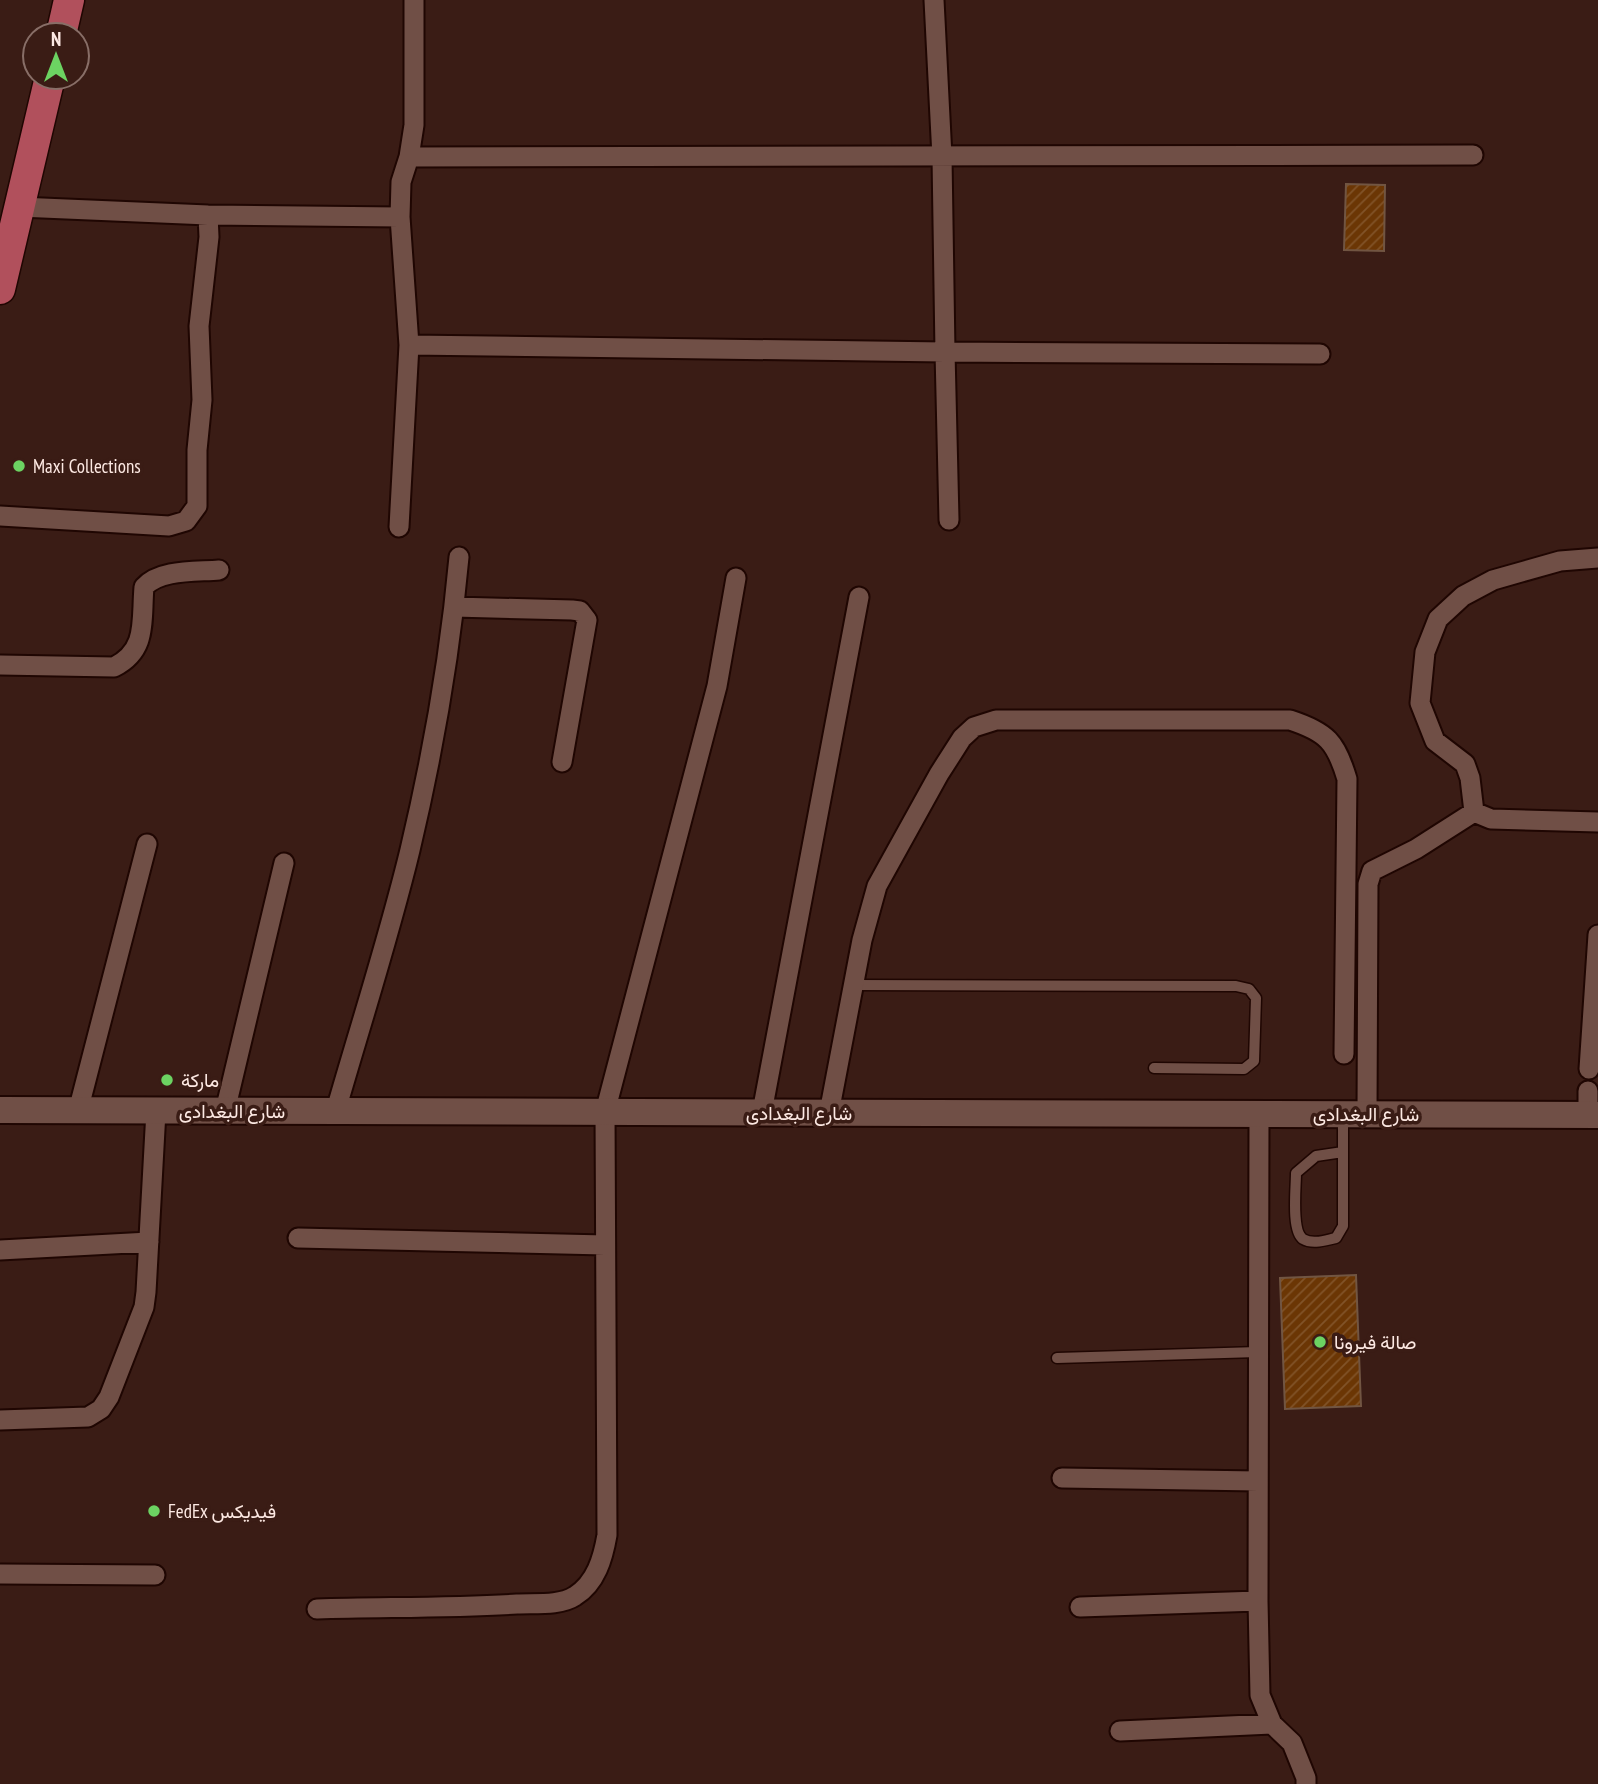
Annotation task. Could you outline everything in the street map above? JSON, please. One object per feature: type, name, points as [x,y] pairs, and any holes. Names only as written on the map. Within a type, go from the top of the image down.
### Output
[{"type":"main road","points":[[64,21],[69,0]]},
{"type":"main road","points":[[0,289],[47,91]]},
{"type":"street","points":[[399,527],[408,345],[400,217],[401,182],[409,157],[414,125],[414,0]]},
{"type":"street","points":[[934,0],[942,157],[949,520]]},
{"type":"street","points":[[409,157],[1473,155]]},
{"type":"street","points":[[19,207],[208,215],[400,217]]},
{"type":"street","points":[[0,516],[169,526],[186,522],[197,506],[197,450],[202,400],[199,326],[209,237],[208,215]]},
{"type":"street","points":[[408,345],[1320,354]]},
{"type":"street","points":[[336,1110],[409,852],[437,724],[459,557]]},
{"type":"street","points":[[1474,812],[1470,778],[1465,764],[1434,741],[1420,703],[1425,652],[1438,619],[1463,596],[1493,580],[1560,561],[1598,558]]},
{"type":"street","points":[[0,665],[114,667],[128,660],[139,645],[145,587],[150,580],[162,576],[219,570]]},
{"type":"street","points":[[317,1609],[554,1602],[574,1597],[597,1573],[607,1535],[606,1112],[717,686],[736,578]]},
{"type":"street","points":[[762,1112],[859,597]]},
{"type":"street","points":[[454,607],[572,610],[580,611],[587,620],[562,762]]},
{"type":"street","points":[[829,1113],[862,940],[877,886],[962,738],[974,727],[996,720],[1290,720],[1311,727],[1326,736],[1339,755],[1347,779],[1345,1054]]},
{"type":"street","points":[[1474,812],[1491,819],[1598,821]]},
{"type":"street","points":[[1355,1114],[1368,884],[1373,871],[1416,849],[1474,812]]},
{"type":"street","points":[[78,1111],[147,844]]},
{"type":"street","points":[[225,1111],[284,863]]},
{"type":"street","points":[[1589,1069],[1598,936]]},
{"type":"street","name":"شارع البغدادى","points":[[0,1110],[1355,1114],[1591,1107]]},
{"type":"street","points":[[0,1420],[88,1417],[101,1409],[109,1397],[144,1307],[156,1111]]},
{"type":"street","points":[[1259,1114],[1260,1695],[1272,1724],[1292,1743],[1306,1784]]},
{"type":"street","points":[[298,1238],[605,1245]]},
{"type":"street","points":[[0,1250],[149,1242]]},
{"type":"street","points":[[1062,1478],[1258,1481]]},
{"type":"street","points":[[0,1574],[155,1575]]},
{"type":"street","points":[[1080,1607],[1258,1601]]},
{"type":"street","points":[[1120,1731],[1272,1724]]},
{"type":"lane","points":[[853,985],[1236,986],[1249,989],[1255,998],[1254,1061],[1244,1069],[1154,1068]]},
{"type":"lane","points":[[1343,1152],[1316,1156],[1296,1173],[1296,1230],[1303,1239],[1316,1242],[1336,1238],[1343,1226],[1343,1152],[1355,1114]]},
{"type":"lane","points":[[1057,1359],[1258,1352]]},
{"type":"building","points":[[1346,184],[1385,185],[1384,251],[1344,250]]},
{"type":"building","name":"صالة فيرونا","points":[[1356,1275],[1361,1406],[1285,1409],[1280,1278]]},
{"type":"place","name":"Maxi Collections","points":[[19,466]]},
{"type":"place","name":"ماركة","points":[[167,1080]]},
{"type":"place","name":"صالة فيرونا","points":[[1320,1342]]},
{"type":"place","name":"FedEx فيديكس","points":[[154,1511]]}]
